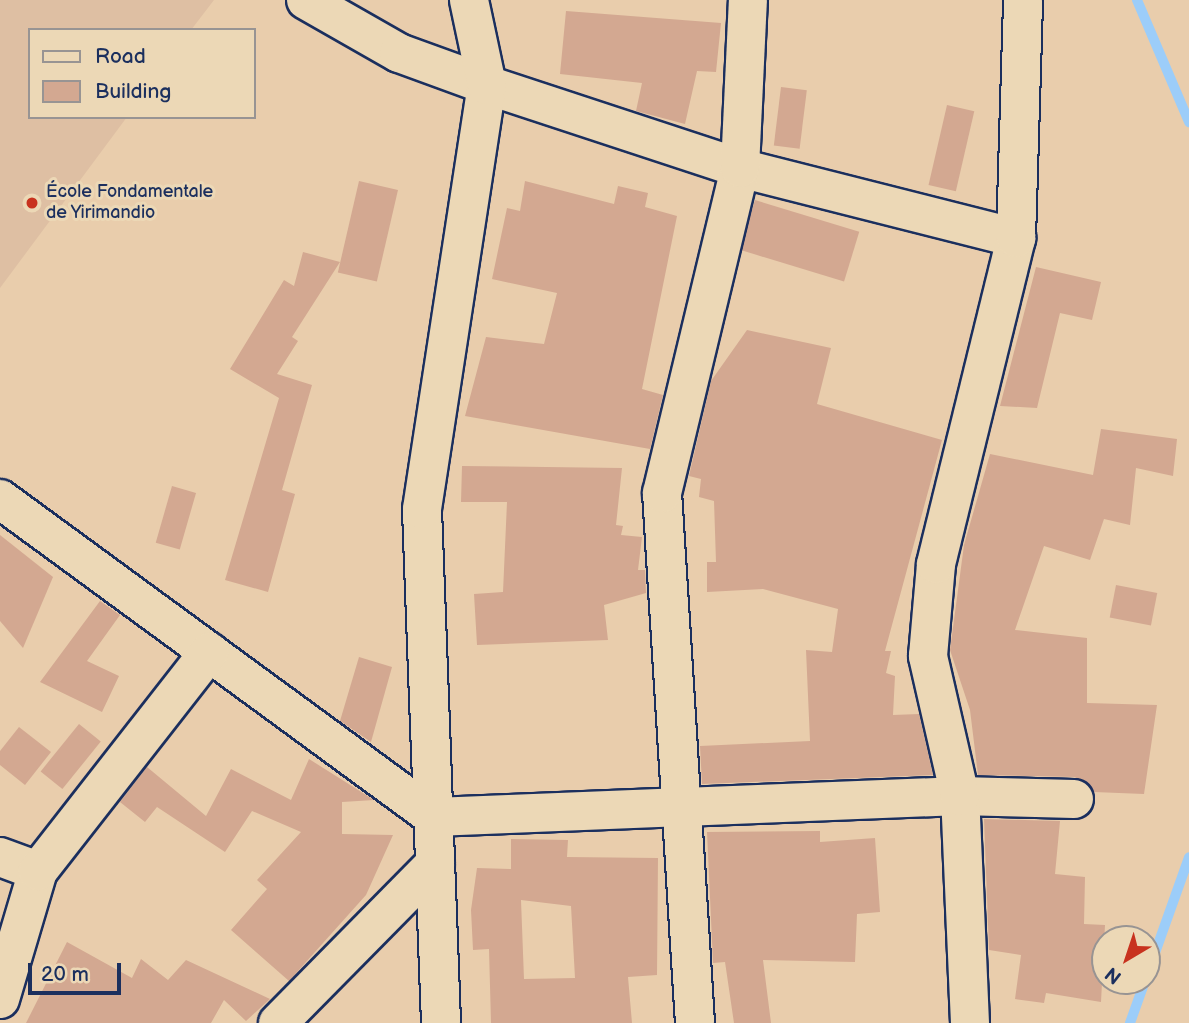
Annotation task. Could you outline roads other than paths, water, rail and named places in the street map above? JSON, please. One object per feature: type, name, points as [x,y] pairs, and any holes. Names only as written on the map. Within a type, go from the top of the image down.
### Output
[{"type":"street","points":[[306,0],[399,53],[487,85],[740,168],[1016,238]]},
{"type":"street","points":[[442,1023],[422,509],[487,85],[469,0]]},
{"type":"street","points":[[695,1023],[686,807],[662,493],[740,168],[748,0]]},
{"type":"street","points":[[970,1023],[960,796],[928,656],[936,564],[1016,238],[1023,0]]},
{"type":"street","points":[[2,504],[434,817],[960,796],[1074,799]]},
{"type":"street","points":[[0,999],[38,871],[209,652]]},
{"type":"street","points":[[0,857],[38,871]]},
{"type":"street","points":[[278,1023],[435,864]]},
{"type":"waterway","points":[[1137,0],[1189,122]]},
{"type":"waterway","points":[[1130,1023],[1189,857]]},
{"type":"place","name":"École Fondamentale de Yirimandio","points":[[32,203]]}]
